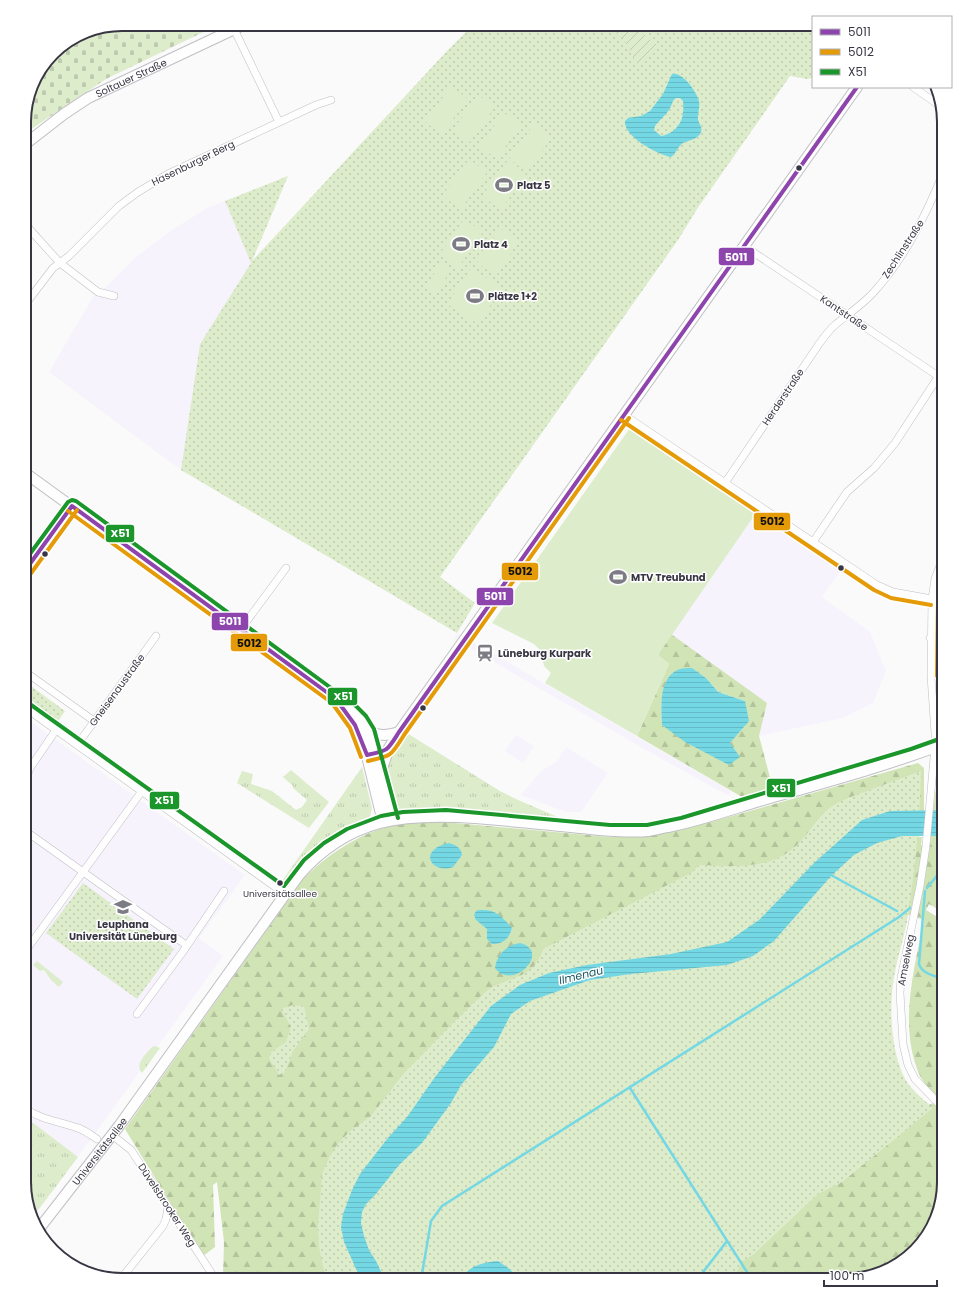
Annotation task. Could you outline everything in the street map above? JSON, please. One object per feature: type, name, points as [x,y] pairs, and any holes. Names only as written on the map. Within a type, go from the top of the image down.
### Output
[{"type":"street","name":"Soltauer Straße","points":[[31,140],[64,114],[88,98],[230,31]]},
{"type":"street","points":[[235,31],[279,122]]},
{"type":"street","points":[[380,774],[389,748],[399,732],[856,88]]},
{"type":"street","points":[[915,88],[935,101]]},
{"type":"street","name":"Hasenburger Berg","points":[[31,297],[53,268],[69,256],[119,206],[138,192],[168,174],[279,122],[331,100]]},
{"type":"street","name":"Zechlinstraße","points":[[847,315],[873,293],[892,269],[917,232],[937,187]]},
{"type":"street","points":[[31,231],[60,263],[98,292],[114,296]]},
{"type":"street","name":"Kantstraße","points":[[744,246],[937,375]]},
{"type":"street","name":"Herderstraße","points":[[725,483],[819,344],[834,326],[847,315]]},
{"type":"street","points":[[813,542],[847,492],[879,462],[895,443],[937,384]]},
{"type":"street","points":[[624,415],[813,542],[886,589],[902,594],[932,599]]},
{"type":"street","points":[[31,477],[353,711],[368,730],[371,754],[387,821]]},
{"type":"street","points":[[31,562],[72,506]]},
{"type":"street","points":[[241,629],[286,568]]},
{"type":"street","points":[[937,574],[932,599],[930,638],[930,676],[935,733],[937,738]]},
{"type":"street","name":"Gneisenaustraße","points":[[77,745],[156,636]]},
{"type":"street","points":[[930,638],[937,642]]},
{"type":"street","points":[[930,676],[937,671]]},
{"type":"street","points":[[31,676],[94,721]]},
{"type":"street","points":[[336,699],[355,723],[380,774],[387,821]]},
{"type":"street","points":[[31,712],[285,894]]},
{"type":"street","points":[[31,767],[56,730]]},
{"type":"street","points":[[368,730],[388,736],[399,732]]},
{"type":"street","points":[[371,754],[399,732]]},
{"type":"street","name":"Universitätsallee","points":[[42,1225],[112,1135],[285,894],[308,865],[328,848],[350,834],[387,821],[425,816],[446,816],[610,831],[648,831],[682,824],[740,807],[913,755],[937,746]]},
{"type":"street","points":[[371,754],[381,753],[389,748]]},
{"type":"street","name":"Amselweg","points":[[937,762],[930,802],[926,846],[916,911],[901,978],[901,1012],[905,1055],[915,1079],[937,1102]]},
{"type":"street","points":[[31,941],[142,791]]},
{"type":"street","points":[[31,835],[186,945]]},
{"type":"street","points":[[137,1014],[182,953],[224,891]]},
{"type":"street","points":[[31,1112],[41,1118],[75,1127],[97,1139]]},
{"type":"street","name":"Düvelsbrooker Weg","points":[[112,1135],[131,1150],[211,1273]]},
{"type":"street","points":[[126,1273],[163,1226],[168,1208]]},
{"type":"street","name":"Universitätsallee","points":[[40,1221],[52,1213]]},
{"type":"shaded area","points":[[225,201],[251,263],[200,344],[181,470],[49,372],[93,297],[107,286],[136,257],[172,230],[207,208]]},
{"type":"shaded area","points":[[756,513],[841,570],[822,597],[870,632],[886,671],[873,703],[843,718],[759,736],[767,703],[671,635]]},
{"type":"shaded area","points":[[457,633],[731,791],[729,796],[667,762],[454,639]]},
{"type":"shaded area","name":"Leuphana Universität Lüneburg","points":[[31,722],[245,875],[199,938],[223,956],[78,1157],[31,1121]]},
{"type":"shaded area","points":[[516,735],[534,746],[523,763],[505,751]]},
{"type":"shaded area","points":[[566,747],[608,773],[581,812],[566,812],[521,795],[542,770],[557,762]]},
{"type":"green space","points":[[205,31],[106,79],[31,129],[31,116],[34,98],[40,82],[53,62],[62,53],[76,43],[98,34],[110,32]]},
{"type":"green space","points":[[467,31],[812,31],[812,78],[807,79],[790,76],[699,206],[678,240],[440,577],[475,603],[457,633],[181,470],[200,344],[251,263],[225,201],[288,176],[252,261]]},
{"type":"green space","points":[[613,31],[639,31],[659,46],[640,64],[633,57],[624,39]]},
{"type":"green space","points":[[451,86],[468,99],[442,134],[425,122]]},
{"type":"green space","points":[[478,95],[495,107],[470,142],[453,130]]},
{"type":"green space","points":[[503,112],[521,124],[497,159],[480,147]]},
{"type":"green space","points":[[534,124],[552,137],[527,172],[509,159]]},
{"type":"green space","points":[[469,159],[487,172],[461,209],[442,196]]},
{"type":"green space","name":"Platz 5","points":[[508,160],[526,174],[501,210],[482,196]]},
{"type":"green space","name":"Platz 4","points":[[464,219],[483,232],[458,268],[439,255]]},
{"type":"green space","points":[[500,228],[519,241],[496,276],[477,263]]},
{"type":"green space","points":[[441,263],[451,270],[436,293],[426,286]]},
{"type":"green space","name":"Plätze 1+2","points":[[471,268],[502,288],[478,324],[447,304]]},
{"type":"green space","name":"MTV Treubund","points":[[630,428],[756,513],[658,655],[669,664],[637,736],[545,683],[551,673],[544,666],[540,650],[534,644],[492,623]]},
{"type":"green space","points":[[671,634],[767,703],[759,736],[773,789],[742,797],[637,736],[669,664],[658,655]],"holes":[[[707,679],[718,692],[745,701],[730,744],[662,725],[661,704],[666,681]]]},
{"type":"green space","points":[[31,686],[65,711],[55,726],[31,709]]},
{"type":"green space","points":[[401,735],[410,735],[500,791],[567,821],[463,811],[442,810],[400,812],[390,802],[383,771]]},
{"type":"green space","points":[[918,763],[924,768],[924,811],[890,811],[367,1273],[223,1273],[224,1242],[217,1182],[213,1185],[215,1247],[203,1256],[125,1129],[303,879],[341,848],[354,840],[383,828],[415,822],[443,822],[609,837],[647,837],[711,822]],"holes":[[[512,928],[506,939],[487,939],[487,929]]]},
{"type":"green space","points":[[362,767],[372,808],[370,817],[364,822],[336,835],[313,851],[286,880],[282,881]]},
{"type":"green space","points":[[291,770],[329,802],[309,828],[237,783],[242,771],[253,774],[251,784],[272,791],[296,810],[302,807],[307,800],[283,777]]},
{"type":"green space","points":[[921,771],[913,880],[908,916],[893,984],[891,1007],[894,1044],[904,1077],[913,1090],[933,1108],[842,1182],[818,1194],[754,1254],[743,1261],[736,1273],[325,1273],[319,1247],[318,1227],[322,1174],[329,1158],[336,1146],[349,1132],[371,1116],[404,1073],[483,994],[494,986],[524,974],[533,967],[540,957],[543,949],[691,873],[699,865],[751,865],[775,859],[797,845],[826,811],[843,800]]},
{"type":"green space","points":[[937,780],[937,811],[933,811]]},
{"type":"green space","points":[[902,836],[922,837],[921,845],[930,846],[931,836],[937,836],[937,909],[929,904],[926,910],[937,917],[937,1097],[920,1076],[913,1057],[910,1038],[910,998],[924,920],[846,895]]},
{"type":"green space","points":[[83,883],[174,949],[137,999],[46,933]]},
{"type":"green space","points":[[37,961],[63,982],[59,987],[51,980],[44,970],[40,971],[33,965]]},
{"type":"green space","points":[[293,1005],[304,1006],[309,1029],[293,1051],[285,1072],[279,1075],[269,1058],[271,1052],[286,1042],[291,1027],[281,1009]]},
{"type":"green space","points":[[155,1046],[160,1048],[142,1073],[139,1066],[140,1063],[152,1047]]},
{"type":"green space","points":[[937,1101],[936,1194],[934,1206],[925,1228],[918,1238],[902,1254],[886,1264],[870,1270],[858,1272],[732,1273],[748,1254],[828,1177],[922,1108]]},
{"type":"green space","points":[[31,1121],[78,1157],[39,1209],[36,1211],[32,1194]]},
{"type":"water","points":[[672,74],[676,74],[685,79],[695,92],[699,101],[698,119],[701,128],[700,135],[681,145],[671,157],[658,153],[642,144],[630,133],[626,127],[625,121],[628,118],[641,116],[650,111],[663,94]],"holes":[[[676,98],[680,98],[683,101],[683,114],[681,121],[673,131],[661,136],[654,130],[655,126],[668,112],[674,100]]]},
{"type":"water","points":[[683,668],[692,668],[707,679],[718,692],[745,701],[749,721],[730,743],[740,757],[729,765],[685,742],[662,725],[661,711],[663,689],[669,676]]},
{"type":"water","name":"Ilmenau","points":[[937,810],[937,836],[902,836],[877,843],[854,855],[831,876],[774,941],[753,956],[727,965],[631,974],[590,980],[530,1001],[511,1014],[494,1047],[461,1085],[451,1103],[422,1143],[399,1165],[366,1204],[362,1212],[361,1223],[369,1250],[382,1273],[358,1273],[344,1242],[341,1227],[343,1214],[352,1190],[360,1174],[387,1139],[407,1117],[435,1077],[491,1006],[520,985],[549,973],[587,965],[671,954],[727,942],[759,920],[814,863],[862,820],[890,811]]},
{"type":"water","points":[[449,843],[459,848],[462,855],[453,867],[445,869],[439,868],[431,861],[430,856],[439,846]]},
{"type":"water","points":[[476,911],[490,911],[498,914],[512,928],[505,940],[492,944],[487,939],[487,929],[476,920],[474,915]]},
{"type":"water","points":[[520,943],[529,947],[532,954],[531,961],[526,968],[519,973],[511,975],[503,974],[495,968],[498,958],[503,951],[515,944]]},
{"type":"water","points":[[498,1261],[511,1270],[512,1273],[466,1273],[476,1266]]},
{"type":"waterway","points":[[829,874],[897,911]]},
{"type":"waterway","points":[[927,888],[937,876]]},
{"type":"waterway","points":[[925,891],[919,964],[923,970],[937,977]]},
{"type":"waterway","points":[[422,1273],[431,1221],[442,1206],[899,917],[910,908]]},
{"type":"waterway","points":[[630,1088],[748,1273]]},
{"type":"waterway","points":[[702,1273],[727,1241]]},
{"type":"transit line","name":"5011","points":[[367,755],[384,751],[392,743],[856,88]]},
{"type":"transit line","name":"5012","points":[[368,761],[382,758],[393,751],[629,418]]},
{"type":"transit line","name":"5012","points":[[621,420],[874,590],[891,598],[931,605]]},
{"type":"transit line","name":"X51","points":[[31,552],[68,502],[72,500],[76,501],[357,707],[366,716],[374,729],[398,818]]},
{"type":"transit line","name":"5011","points":[[72,506],[336,699],[355,725],[367,755]]},
{"type":"transit line","name":"5011","points":[[31,562],[72,506]]},
{"type":"transit line","name":"5012","points":[[31,573],[77,510]]},
{"type":"transit line","name":"5012","points":[[68,511],[332,703],[350,728],[361,757]]},
{"type":"transit line","name":"X51","points":[[31,705],[284,886],[304,860],[324,843],[347,829],[381,816],[403,812],[446,810],[610,825],[647,825],[681,818],[911,749],[937,740]]},
{"type":"place","name":"Platz 5","points":[[504,185]]},
{"type":"place","name":"Platz 4","points":[[461,244]]},
{"type":"place","name":"Plätze 1+2","points":[[475,296]]},
{"type":"place","name":"MTV Treubund","points":[[618,577]]},
{"type":"place","name":"Lüneburg Kurpark","points":[[485,653]]},
{"type":"place","name":"Universitätsallee","points":[[280,883]]},
{"type":"place","name":"Leuphana Universität Lüneburg","points":[[123,907]]}]
